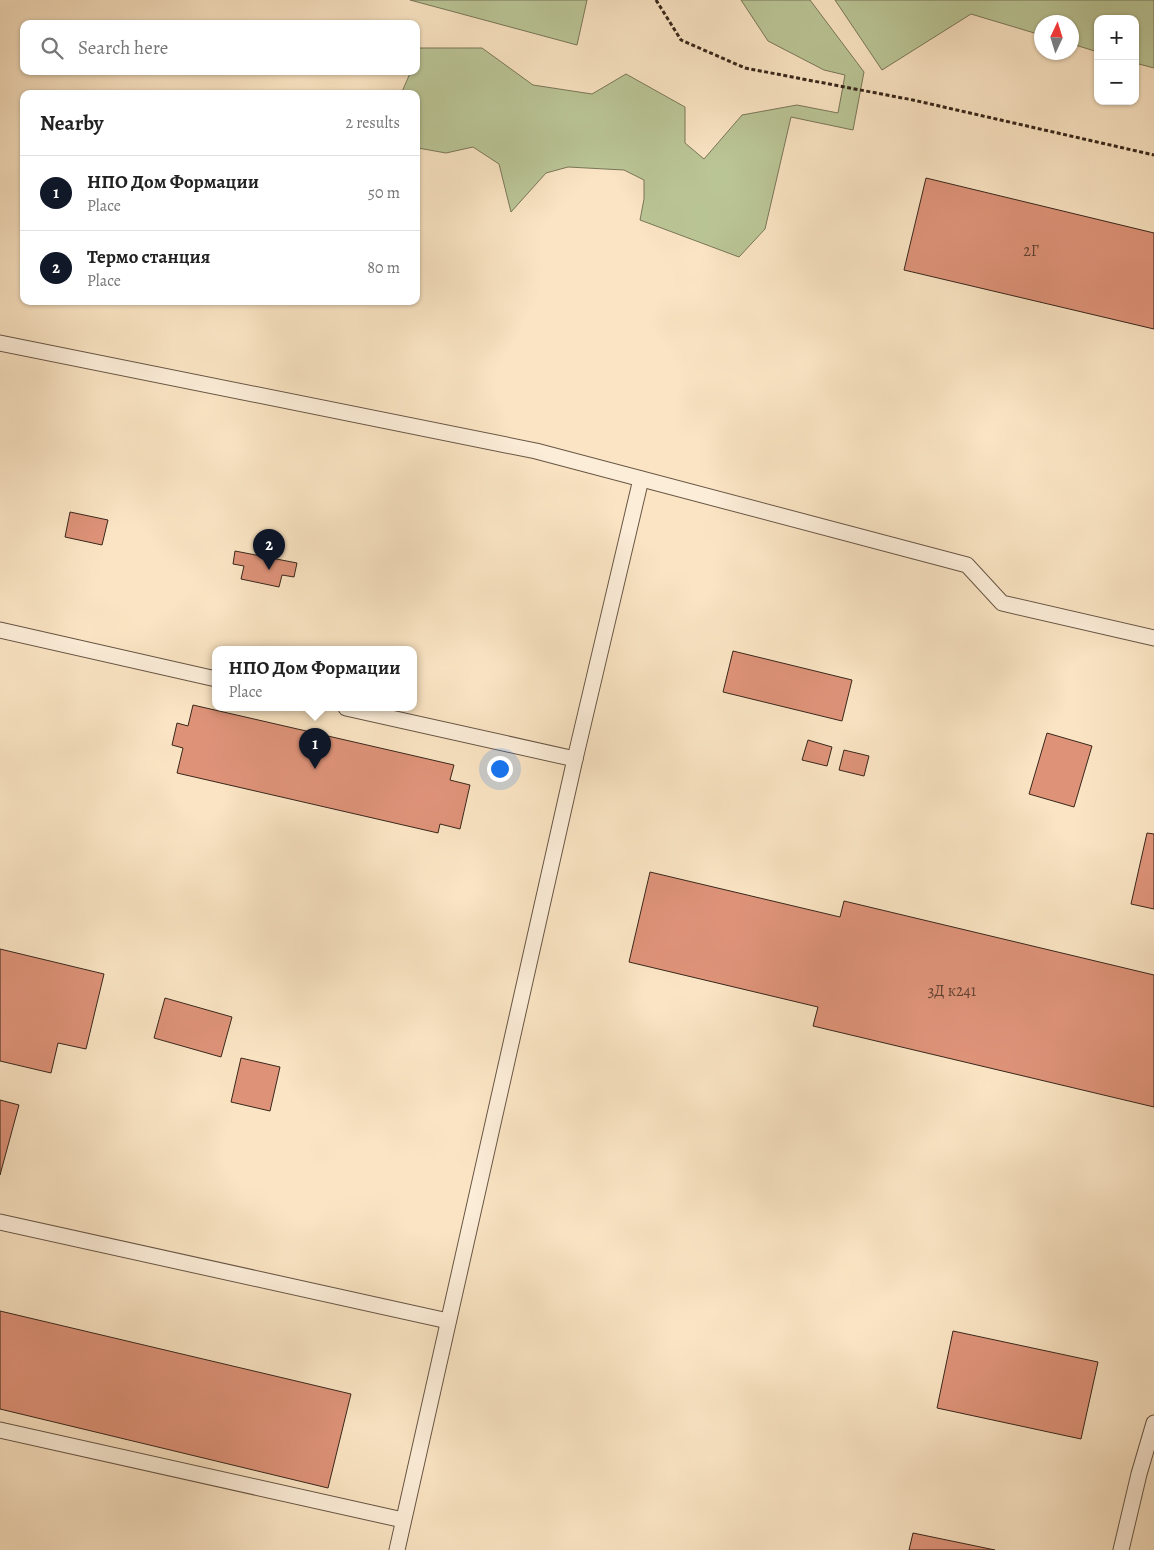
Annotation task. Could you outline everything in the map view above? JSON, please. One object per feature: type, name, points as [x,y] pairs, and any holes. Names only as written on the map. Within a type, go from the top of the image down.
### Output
[{"type":"lane","points":[[0,343],[536,451],[968,565],[1002,603],[1154,638]]},
{"type":"lane","points":[[397,1550],[575,759],[641,479]]},
{"type":"lane","points":[[0,630],[212,678]]},
{"type":"lane","points":[[359,711],[575,759]]},
{"type":"lane","points":[[0,1222],[448,1321]]},
{"type":"lane","points":[[1122,1550],[1139,1474],[1154,1423]]},
{"type":"lane","points":[[0,1430],[403,1520]]},
{"type":"path","points":[[656,0],[681,40],[745,68],[913,100],[1154,155]]},
{"type":"green space","points":[[410,0],[587,0],[577,45]]},
{"type":"green space","points":[[741,0],[810,0],[864,72],[853,130],[791,117],[765,229],[739,257],[640,220],[644,199],[644,180],[624,170],[568,167],[546,173],[511,212],[499,164],[473,147],[446,153],[420,148],[420,90],[403,90],[409,75],[420,75],[420,48],[482,48],[533,85],[592,94],[626,74],[685,107],[685,143],[704,159],[742,115],[797,105],[838,113],[845,75],[824,70],[768,41]]},
{"type":"green space","points":[[835,0],[1154,0],[1154,68],[1139,64],[1139,15],[1094,15],[1094,51],[1079,46],[1079,15],[1034,15],[1034,33],[971,14],[882,70]]},
{"type":"building","points":[[926,178],[1154,233],[1154,329],[904,270]]},
{"type":"building","points":[[70,512],[108,520],[102,545],[65,537]]},
{"type":"building","points":[[235,551],[297,563],[294,577],[282,575],[279,587],[241,579],[244,566],[233,564]]},
{"type":"building","points":[[733,651],[852,680],[842,721],[723,692]]},
{"type":"building","points":[[193,705],[212,709],[212,711],[219,711],[454,765],[450,780],[470,785],[460,829],[440,824],[438,833],[177,773],[183,748],[172,745],[177,723],[188,726]]},
{"type":"building","points":[[1047,733],[1092,746],[1074,807],[1029,794]]},
{"type":"building","points":[[808,740],[832,747],[827,766],[802,760]]},
{"type":"building","points":[[844,750],[869,756],[864,776],[839,770]]},
{"type":"building","points":[[1147,833],[1154,834],[1154,909],[1131,904]]},
{"type":"building","points":[[650,872],[840,917],[844,901],[1154,975],[1154,1107],[813,1026],[818,1007],[629,962]]},
{"type":"building","points":[[0,949],[104,974],[86,1049],[58,1043],[51,1073],[0,1061]]},
{"type":"building","points":[[165,998],[232,1017],[221,1057],[154,1038]]},
{"type":"building","points":[[241,1058],[280,1067],[270,1111],[231,1102]]},
{"type":"building","points":[[0,1100],[19,1105],[0,1175]]},
{"type":"building","points":[[0,1311],[351,1394],[328,1488],[0,1409]]},
{"type":"building","points":[[953,1331],[1098,1362],[1081,1439],[937,1408]]},
{"type":"building","points":[[913,1533],[995,1550],[909,1550]]},
{"type":"place","name":"Термо станция","points":[[269,570]]},
{"type":"place","name":"НПО Дом Формации","points":[[315,769]]}]
